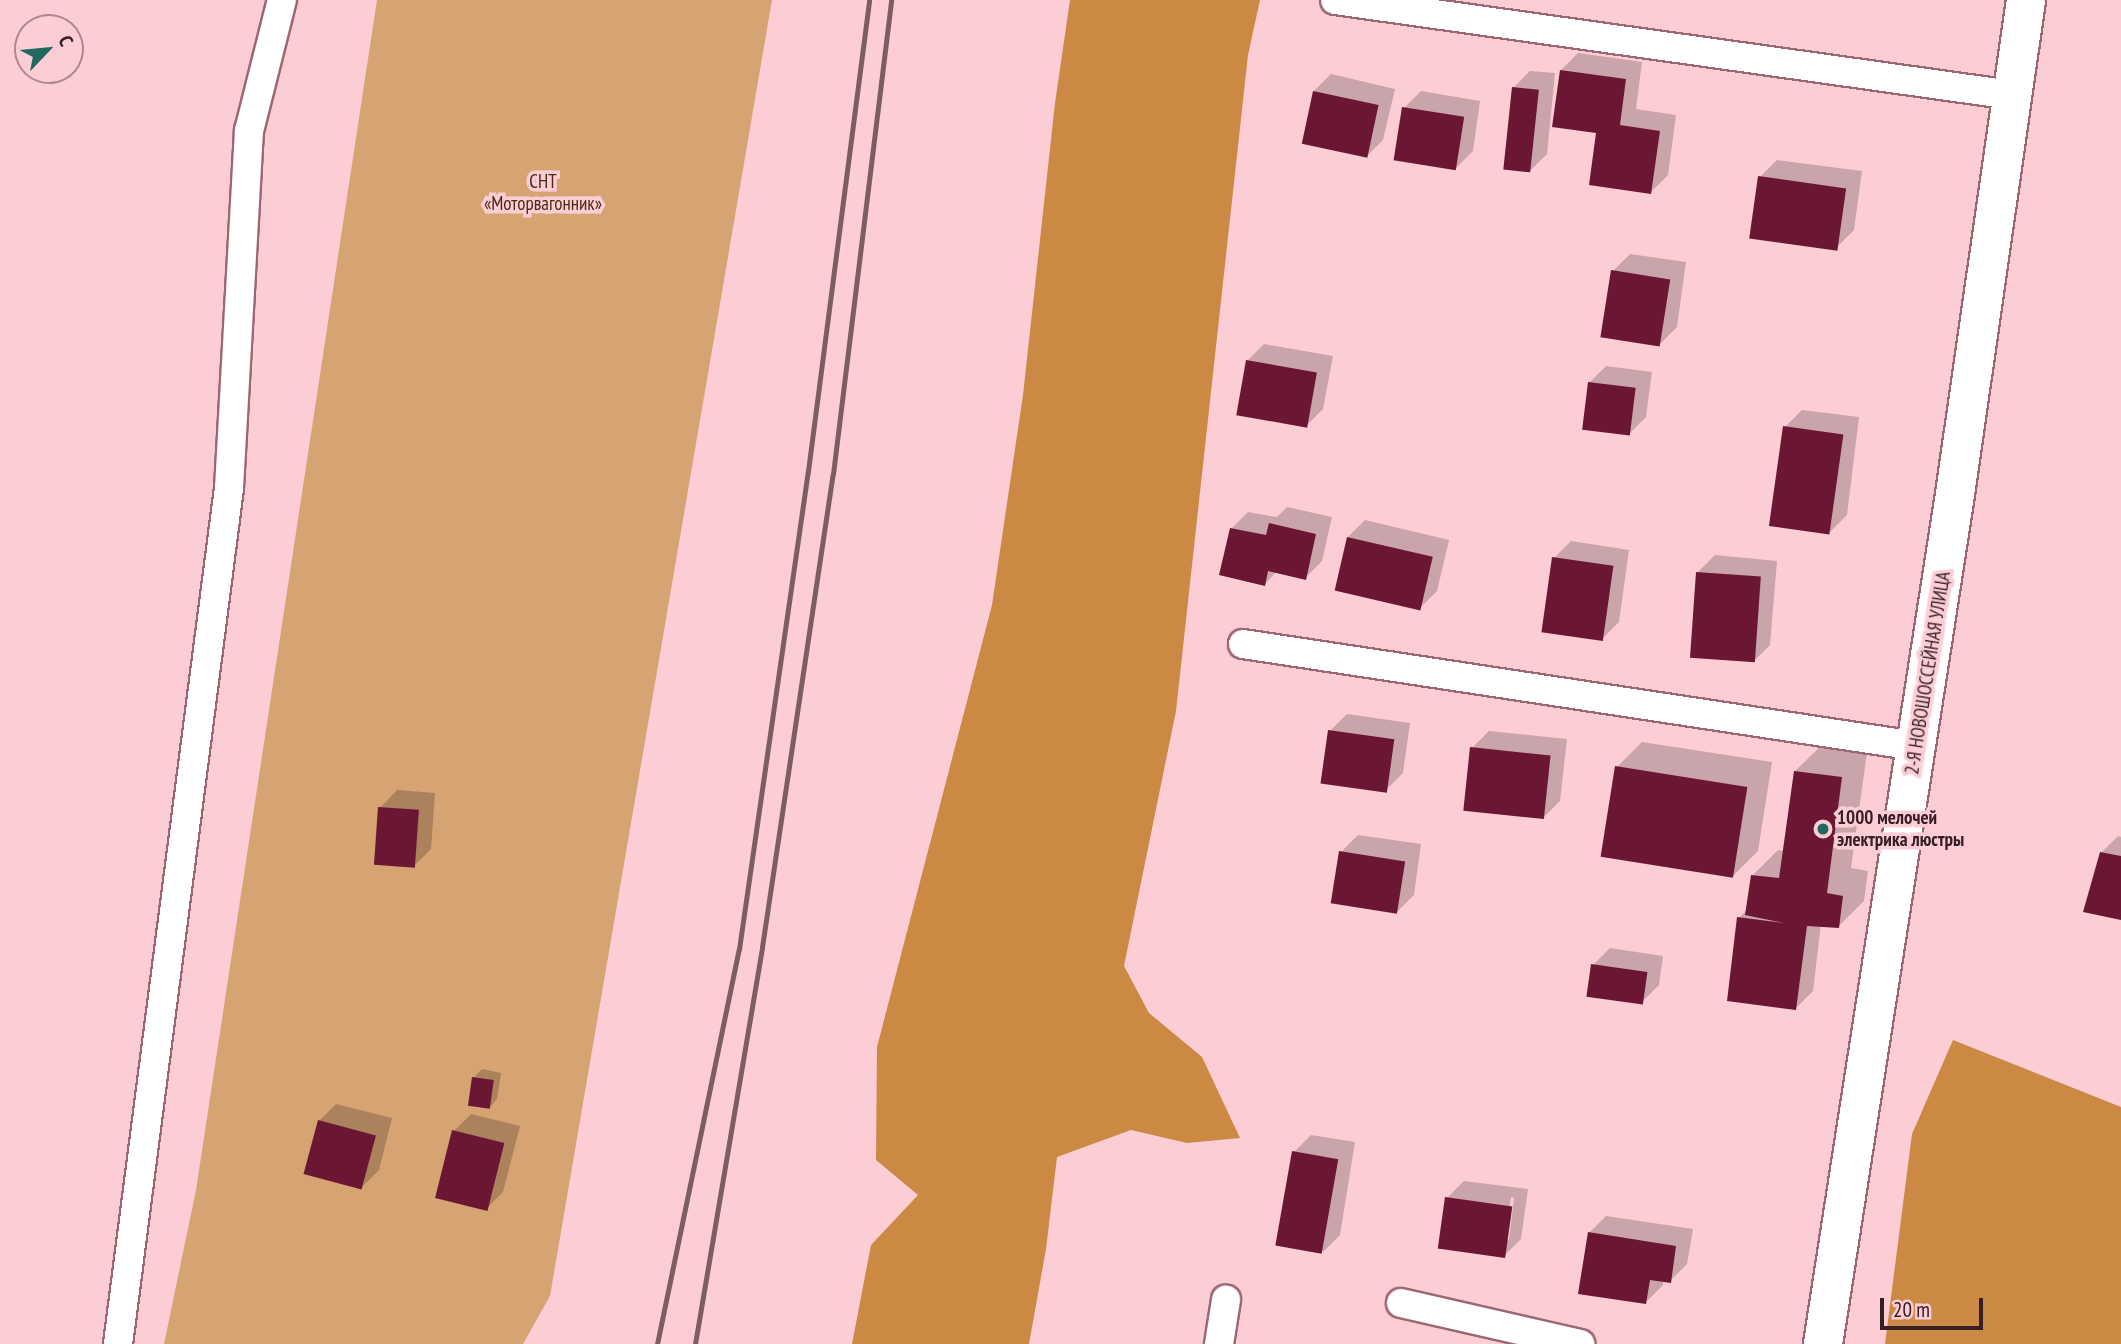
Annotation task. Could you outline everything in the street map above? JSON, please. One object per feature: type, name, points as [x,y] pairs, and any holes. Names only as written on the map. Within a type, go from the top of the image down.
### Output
[{"type":"main road","name":"2-Я НОВОШОССЕЙНАЯ УЛИЦА","points":[[1823,1344],[1916,746],[2026,0]]},
{"type":"street","points":[[118,1344],[229,488],[249,131],[282,0]]},
{"type":"street","points":[[1335,0],[2012,94]]},
{"type":"street","points":[[1243,644],[1916,746]]},
{"type":"street","points":[[1219,1344],[1226,1300]]},
{"type":"street","points":[[1401,1303],[1580,1344]]},
{"type":"green space","name":"СНТ «Моторвагонник»","points":[[377,0],[772,0],[550,1296],[523,1344],[164,1344],[196,1190]]},
{"type":"shaded area","points":[[1070,0],[1260,0],[1248,55],[1176,711],[1124,966],[1149,1013],[1202,1057],[1240,1138],[1187,1143],[1131,1130],[1057,1157],[1046,1249],[1029,1344],[852,1344],[871,1245],[918,1195],[876,1160],[877,1047],[992,605],[1023,395],[1055,103]]},
{"type":"shaded area","points":[[1953,1040],[2121,1107],[2121,1344],[1885,1344],[1912,1134]]},
{"type":"building","points":[[1560,70],[1626,79],[1620,125],[1660,131],[1651,194],[1589,185],[1596,133],[1552,127]]},
{"type":"building","points":[[1512,87],[1539,90],[1530,172],[1503,170]]},
{"type":"building","points":[[1313,91],[1379,105],[1367,158],[1302,144]]},
{"type":"building","points":[[1402,107],[1464,117],[1456,170],[1394,160]]},
{"type":"building","points":[[1758,176],[1846,188],[1837,251],[1749,238]]},
{"type":"building","points":[[1611,270],[1670,279],[1660,347],[1600,337]]},
{"type":"building","points":[[1246,360],[1317,373],[1307,428],[1236,415]]},
{"type":"building","points":[[1588,382],[1636,388],[1630,435],[1582,430]]},
{"type":"building","points":[[1783,426],[1843,434],[1829,535],[1769,526]]},
{"type":"building","points":[[1269,523],[1316,534],[1306,580],[1268,571],[1265,586],[1219,575],[1230,528],[1266,535]]},
{"type":"building","points":[[1347,537],[1433,557],[1420,610],[1335,591]]},
{"type":"building","points":[[1552,557],[1613,566],[1603,641],[1541,632]]},
{"type":"building","points":[[1696,572],[1761,577],[1755,662],[1690,658]]},
{"type":"building","points":[[1328,730],[1394,739],[1387,793],[1320,783]]},
{"type":"building","points":[[1470,747],[1551,755],[1544,819],[1463,811]]},
{"type":"building","points":[[1615,766],[1747,787],[1733,878],[1601,857]]},
{"type":"building","points":[[1794,771],[1842,777],[1827,893],[1843,896],[1839,928],[1807,926],[1796,1010],[1727,1001],[1737,917],[1784,923],[1745,915],[1751,875],[1779,878]]},
{"type":"building","points":[[378,807],[419,810],[415,868],[374,865]]},
{"type":"building","points":[[1339,851],[1405,861],[1397,914],[1331,903]]},
{"type":"building","points":[[2100,852],[2121,856],[2121,920],[2083,912]]},
{"type":"building","points":[[1591,964],[1647,972],[1643,1005],[1586,997]]},
{"type":"building","points":[[472,1077],[494,1080],[490,1109],[468,1106]]},
{"type":"building","points":[[318,1120],[376,1136],[361,1190],[304,1174]]},
{"type":"building","points":[[452,1130],[504,1143],[487,1211],[435,1198]]},
{"type":"building","points":[[1292,1151],[1338,1159],[1322,1254],[1275,1246]]},
{"type":"building","points":[[1445,1197],[1512,1206],[1505,1258],[1438,1248]]},
{"type":"building","points":[[1588,1232],[1676,1246],[1671,1283],[1650,1280],[1646,1304],[1578,1294]]},
{"type":"railway","points":[[657,1344],[739,949],[808,471],[869,0]]},
{"type":"railway","points":[[695,1344],[762,947],[833,474],[891,0]]},
{"type":"place","name":"1000 мелочей электрика люстры","points":[[1823,829]]}]
